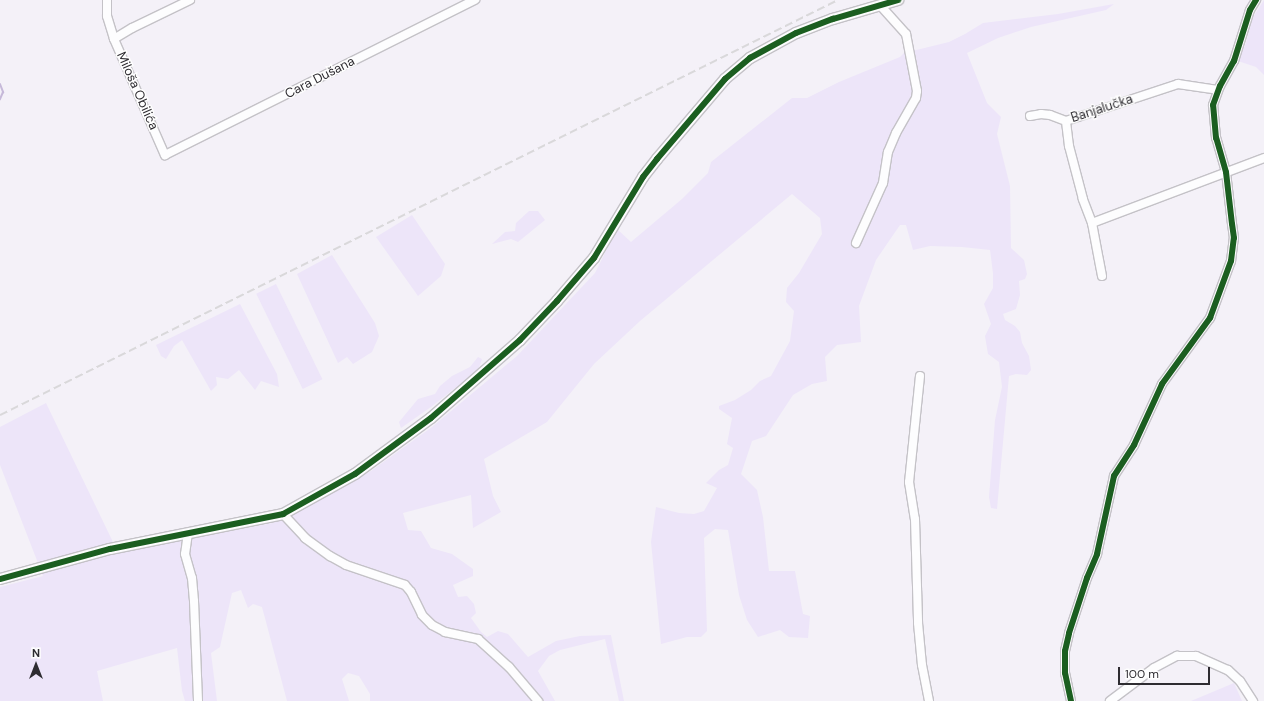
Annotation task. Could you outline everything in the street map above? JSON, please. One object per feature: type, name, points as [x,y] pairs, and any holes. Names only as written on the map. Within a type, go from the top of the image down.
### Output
[{"type":"main road","points":[[0,580],[110,549],[283,514],[355,474],[425,423],[520,340],[557,301],[594,258],[643,177],[676,135],[732,74],[750,58],[796,33],[898,0]]},
{"type":"street","points":[[107,0],[107,16],[114,39]]},
{"type":"street","name":"Miloša Obilića","points":[[165,155],[114,39],[132,28],[190,0]]},
{"type":"street","name":"Cara Dušana","points":[[165,155],[475,0]]},
{"type":"street","points":[[1071,701],[1065,673],[1065,651],[1069,633],[1087,578],[1098,554],[1114,476],[1134,445],[1162,384],[1210,318],[1231,261],[1234,238],[1226,172],[1216,138],[1213,104],[1218,90],[1234,61],[1250,10],[1256,0]]},
{"type":"street","points":[[856,243],[883,183],[888,152],[896,133],[916,98],[917,91],[906,34],[880,5]]},
{"type":"street","name":"Banjalučka","points":[[1102,276],[1092,223],[1069,146],[1066,121],[1178,84],[1218,90]]},
{"type":"street","points":[[1030,116],[1050,115],[1066,121]]},
{"type":"street","points":[[1092,223],[1264,158]]},
{"type":"street","points":[[920,376],[909,482],[915,519],[918,623],[922,665],[929,701]]},
{"type":"street","points":[[283,514],[305,538],[330,556],[346,565],[368,571],[405,586],[411,592],[422,615],[432,625],[445,632],[478,639],[509,667],[538,701]]},
{"type":"street","points":[[188,533],[185,554],[192,578],[198,701]]},
{"type":"street","points":[[1110,701],[1154,668],[1177,656],[1196,656],[1228,670],[1240,681],[1253,701]]},
{"type":"shaded area","points":[[1264,0],[1264,75],[1256,67],[1238,61],[1246,43],[1253,17]]},
{"type":"shaded area","points":[[1114,4],[1106,10],[1031,27],[998,38],[967,53],[987,103],[1001,117],[997,134],[1010,186],[1011,248],[1024,260],[1027,274],[1025,279],[1019,281],[1020,295],[1016,309],[1003,314],[1005,320],[1015,326],[1020,332],[1022,343],[1029,356],[1031,370],[1027,375],[1016,374],[1009,376],[997,509],[991,508],[989,497],[995,420],[1002,387],[999,362],[988,354],[985,336],[991,324],[984,304],[993,288],[990,250],[930,246],[913,250],[906,225],[900,225],[876,260],[859,306],[861,342],[837,345],[825,357],[827,381],[812,384],[793,395],[766,436],[752,441],[741,474],[757,490],[763,517],[769,571],[795,571],[803,614],[810,616],[808,638],[789,637],[780,630],[758,637],[747,620],[739,595],[728,530],[715,529],[704,538],[707,631],[701,637],[687,637],[661,644],[651,542],[656,507],[679,513],[694,514],[704,511],[717,488],[706,483],[719,470],[728,465],[733,448],[727,444],[732,418],[719,409],[719,406],[735,400],[751,390],[760,381],[771,376],[790,341],[794,311],[786,302],[787,288],[799,273],[822,234],[820,218],[792,194],[640,321],[594,364],[547,422],[484,459],[493,496],[501,512],[473,528],[471,495],[403,513],[408,530],[421,531],[431,548],[452,554],[473,569],[473,576],[453,585],[458,597],[467,596],[474,604],[476,613],[471,618],[481,632],[487,637],[498,631],[508,634],[528,657],[556,641],[580,636],[611,635],[624,701],[619,701],[605,639],[560,650],[549,656],[538,671],[555,701],[370,701],[370,694],[359,676],[348,673],[342,679],[349,701],[287,701],[262,607],[253,604],[248,608],[241,590],[232,593],[220,647],[211,653],[217,701],[185,701],[182,691],[177,648],[97,671],[103,701],[0,701],[0,587],[43,576],[0,465],[0,427],[46,403],[112,540],[116,552],[273,523],[371,471],[432,427],[517,356],[595,273],[617,229],[631,242],[682,199],[708,173],[711,162],[792,98],[807,98],[839,82],[900,57],[904,53],[949,42],[983,23],[1058,14]]},
{"type":"shaded area","points":[[529,211],[538,211],[545,220],[518,242],[511,239],[492,244],[505,232],[515,231],[516,223]]},
{"type":"shaded area","points":[[412,215],[445,264],[441,276],[418,296],[376,237]]},
{"type":"shaded area","points":[[332,255],[375,323],[379,336],[372,352],[353,364],[347,357],[338,363],[297,274]]},
{"type":"shaded area","points":[[276,284],[322,379],[303,389],[256,294]]},
{"type":"shaded area","points":[[240,304],[277,374],[279,387],[261,381],[255,390],[239,370],[228,379],[216,377],[217,385],[211,391],[182,340],[174,346],[166,359],[161,356],[156,345]]},
{"type":"shaded area","points":[[478,357],[482,359],[478,370],[431,407],[401,428],[399,422],[418,399],[435,394],[440,386],[452,376],[470,367]]},
{"type":"shaded area","points":[[1234,683],[1242,701],[1191,701]]},
{"type":"waterway","points":[[0,84],[3,92],[0,99]]},
{"type":"railway","points":[[0,415],[838,0]]},
{"type":"cycle path","points":[[0,579],[110,549],[283,514],[355,474],[431,418],[520,340],[557,301],[594,258],[643,177],[725,79],[750,58],[796,33],[833,19],[898,0]]},
{"type":"cycle path","points":[[1071,701],[1065,673],[1065,651],[1069,633],[1087,578],[1097,554],[1114,476],[1134,445],[1162,384],[1210,318],[1231,261],[1234,238],[1226,172],[1216,138],[1213,105],[1220,86],[1234,61],[1250,10],[1256,0]]}]
